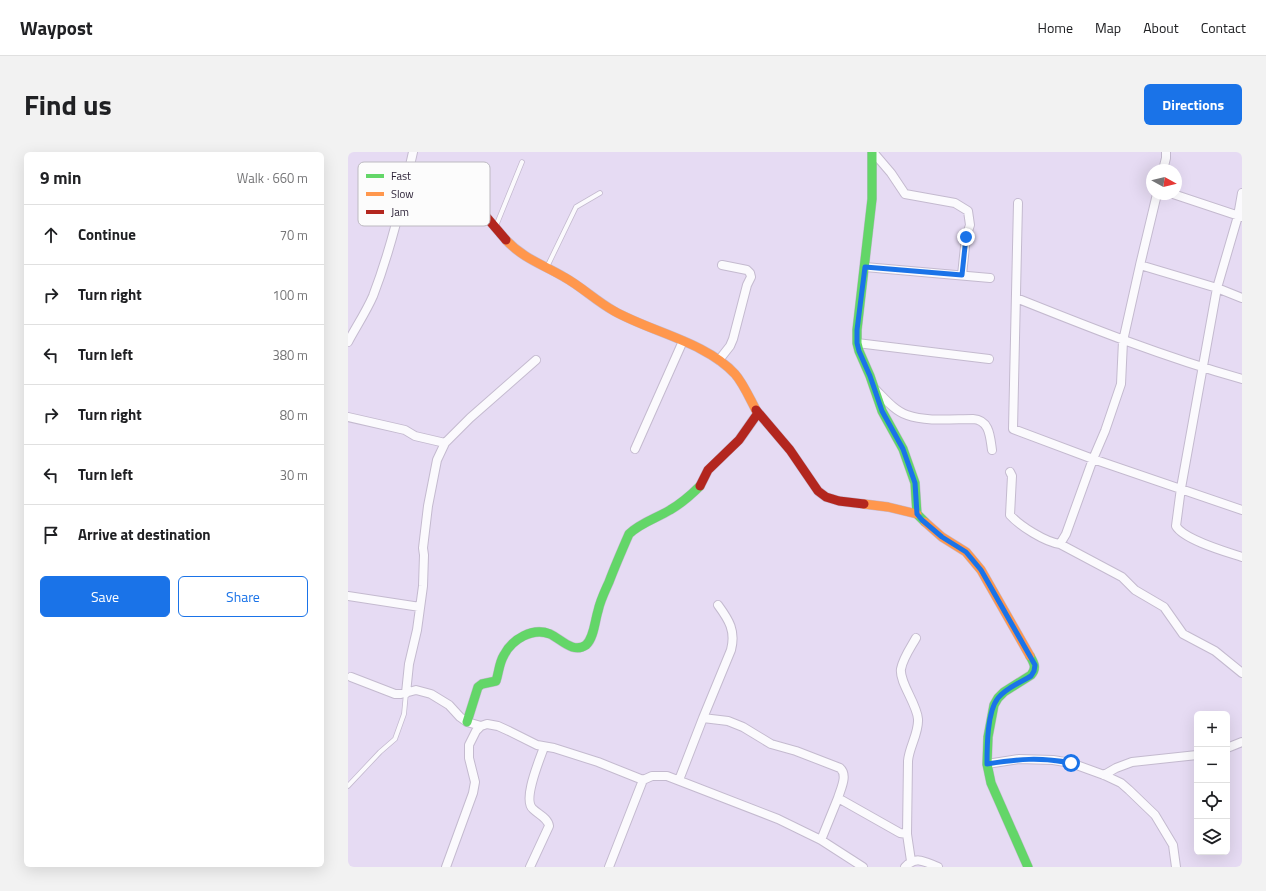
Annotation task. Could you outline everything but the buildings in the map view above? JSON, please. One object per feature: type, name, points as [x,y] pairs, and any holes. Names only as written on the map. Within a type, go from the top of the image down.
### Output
[{"type":"street","points":[[411,162],[413,152]]},
{"type":"street","points":[[873,152],[872,199],[857,330],[857,343],[882,411],[903,449],[915,483],[917,514],[942,537],[966,552],[981,570],[1035,665],[1031,676],[1004,692],[994,705],[988,738],[987,764],[991,783],[997,800],[1028,867]]},
{"type":"street","points":[[873,152],[891,173],[905,194],[955,203],[968,211],[970,225],[966,237],[962,275]]},
{"type":"street","points":[[1164,164],[1166,152]]},
{"type":"street","points":[[1242,194],[1240,216],[1217,288],[1201,368],[1176,526],[1179,531],[1187,537],[1242,557]]},
{"type":"street","points":[[1182,197],[1240,216]]},
{"type":"street","points":[[1060,544],[1066,534],[1093,459],[1105,432],[1121,384],[1123,341],[1156,200]]},
{"type":"street","points":[[1018,204],[1013,429],[1093,459],[1242,510]]},
{"type":"street","points":[[490,222],[516,250],[577,285],[597,301],[615,312],[683,341],[719,360],[735,374],[758,413],[790,450],[818,491],[826,497],[839,501],[917,514]]},
{"type":"street","points":[[348,342],[372,298],[386,257],[394,226]]},
{"type":"street","points":[[719,360],[730,346],[733,339],[747,285],[751,277],[747,270],[722,265]]},
{"type":"street","points":[[1140,265],[1217,288],[1242,298]]},
{"type":"street","points":[[865,267],[990,278]]},
{"type":"street","points":[[1016,298],[1123,341],[1201,368],[1242,379]]},
{"type":"street","points":[[635,449],[683,341]]},
{"type":"street","points":[[857,343],[989,359]]},
{"type":"street","points":[[406,693],[410,659],[417,630],[420,607],[424,574],[423,548],[436,460],[446,443],[470,418],[536,360]]},
{"type":"street","points":[[873,386],[897,410],[907,415],[921,418],[973,419],[980,421],[987,427],[990,433],[992,450]]},
{"type":"street","points":[[467,722],[479,685],[496,681],[504,652],[510,644],[521,637],[544,632],[554,636],[566,644],[578,648],[587,644],[592,635],[600,605],[629,534],[634,529],[670,510],[688,498],[700,485],[708,470],[739,440],[758,413]]},
{"type":"street","points":[[348,417],[405,430],[414,436],[446,443]]},
{"type":"street","points":[[1010,472],[1012,476],[1010,515],[1017,523],[1053,543],[1060,544],[1122,577],[1135,590],[1164,607],[1183,634],[1215,652],[1242,673]]},
{"type":"street","points":[[348,596],[420,607]]},
{"type":"street","points":[[679,780],[733,642],[728,619],[718,605]]},
{"type":"street","points":[[916,638],[903,662],[900,672],[916,711],[918,720],[909,752],[907,834],[908,864],[918,860],[938,867]]},
{"type":"street","points":[[351,677],[395,694],[416,690],[431,694],[449,705],[467,722],[481,726]]},
{"type":"street","points":[[703,718],[728,721],[743,727],[771,744],[796,751],[843,770],[844,776],[838,798],[821,840]]},
{"type":"street","points":[[446,867],[473,793],[475,782],[469,758],[469,745],[476,731],[481,726],[487,724],[498,726],[530,743],[554,748],[598,762],[643,780]]},
{"type":"street","points":[[1230,747],[1242,742]]},
{"type":"street","points":[[530,867],[550,826],[547,820],[531,808],[528,801],[530,790],[544,747]]},
{"type":"street","points":[[1104,775],[1116,768],[1132,762],[1194,755]]},
{"type":"street","points":[[987,764],[1019,759],[1053,760],[1071,763],[1121,783],[1155,815],[1173,845],[1176,867]]},
{"type":"street","points":[[609,867],[643,780],[652,776],[661,775],[679,780],[778,819],[821,840],[863,867]]},
{"type":"street","points":[[838,798],[900,833],[907,834]]},
{"type":"lane","points":[[495,228],[522,162]]},
{"type":"lane","points":[[546,267],[576,207],[600,193]]},
{"type":"lane","points":[[348,786],[380,752],[395,739],[404,714],[406,693]]},
{"type":"traffic: fast","points":[[872,152],[872,199],[857,330],[857,343],[882,411],[903,449],[915,483],[917,514],[925,522]]},
{"type":"traffic: fast","points":[[467,722],[478,687],[482,684],[496,681],[502,658],[512,644],[518,639],[530,633],[543,632],[550,634],[567,645],[576,648],[586,645],[589,642],[593,634],[601,600],[629,534],[638,527],[678,505],[700,486]]},
{"type":"traffic: fast","points":[[1028,867],[991,783],[987,764],[988,737],[994,705],[1004,692],[1031,675],[1033,672],[1034,663],[1030,656]]},
{"type":"traffic: slow","points":[[506,240],[526,257],[571,281],[614,311],[644,325],[678,338],[723,363],[735,374],[744,386],[756,410]]},
{"type":"traffic: slow","points":[[864,504],[888,507],[917,514]]},
{"type":"traffic: slow","points":[[925,522],[942,537],[966,552],[981,570],[1030,656]]},
{"type":"traffic: jam","points":[[490,221],[506,240]]},
{"type":"traffic: jam","points":[[756,410],[790,450],[818,491],[826,497],[839,501],[864,504]]},
{"type":"traffic: jam","points":[[700,486],[708,470],[739,440],[758,413]]},
{"type":"route","points":[[966,237],[962,275],[865,267],[857,330],[857,343],[882,411],[903,449],[915,483],[917,514],[942,537],[966,552],[981,570],[1035,665],[1035,669],[1031,676],[1004,692],[994,705],[988,738],[987,764],[1019,759],[1053,760],[1071,763]]}]
